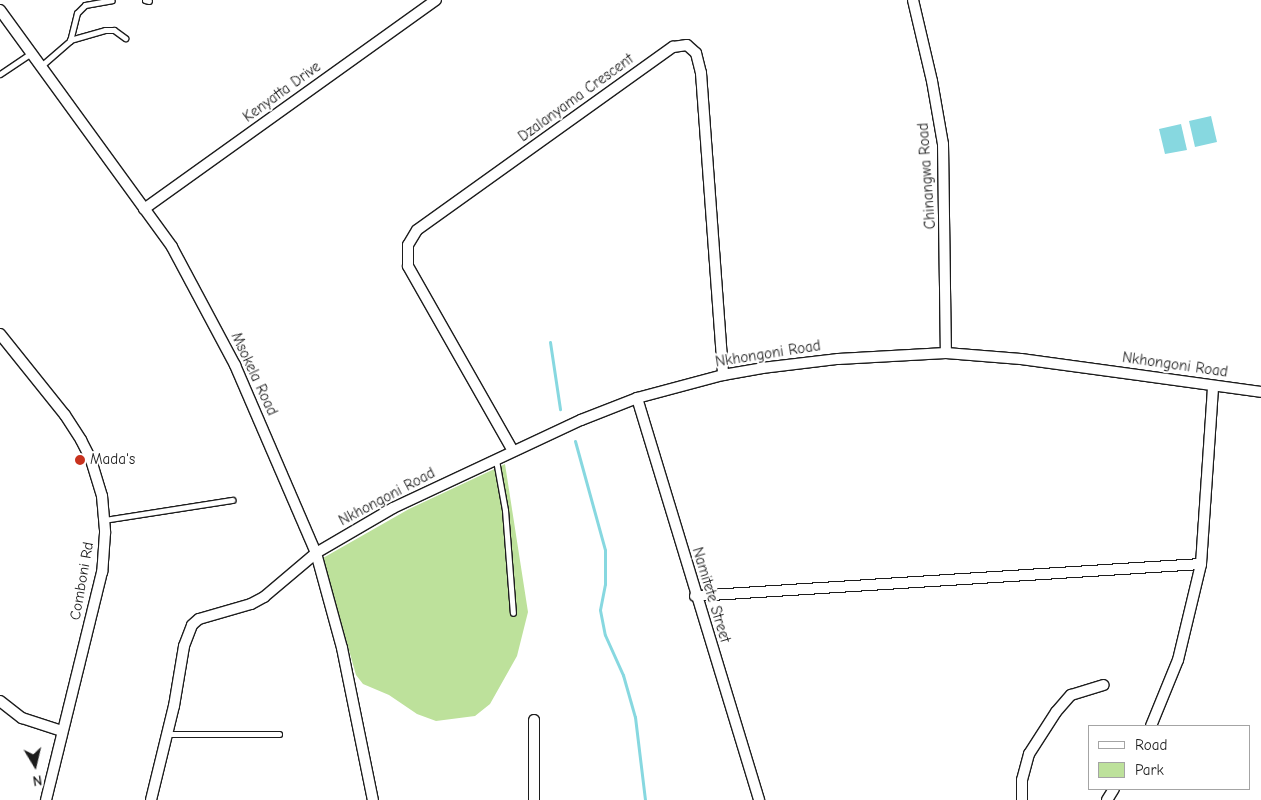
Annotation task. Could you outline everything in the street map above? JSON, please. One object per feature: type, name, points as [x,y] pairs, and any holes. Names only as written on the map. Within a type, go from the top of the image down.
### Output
[{"type":"street","name":"Kenyatta Drive","points":[[144,208],[436,0]]},
{"type":"street","name":"Chinangwa Road","points":[[913,0],[932,81],[943,144],[946,353]]},
{"type":"street","name":"Msokela Road","points":[[0,10],[187,270],[235,365],[316,553],[342,648],[373,800]]},
{"type":"street","name":"Dzalanyama Crescent","points":[[513,451],[408,266],[405,255],[408,245],[418,230],[673,47],[687,45],[696,53],[701,73],[723,375]]},
{"type":"street","name":"Comboni Rd","points":[[0,334],[65,415],[81,440],[98,479],[104,520],[102,572],[46,800]]},
{"type":"street","name":"Nkhongoni Road","points":[[168,734],[184,646],[192,625],[199,619],[251,604],[264,596],[316,553],[393,508],[513,451],[637,398],[723,375],[838,359],[946,353],[1021,359],[1261,392]]},
{"type":"street","points":[[1151,725],[1178,660],[1201,564],[1213,386]]},
{"type":"street","name":"Namitete Street","points":[[637,398],[695,596],[760,800]]},
{"type":"street","points":[[695,596],[1201,564]]},
{"type":"street","points":[[1022,800],[1022,780],[1029,754],[1056,712],[1071,695],[1103,685]]},
{"type":"street","points":[[0,701],[22,718],[62,731]]},
{"type":"street","points":[[534,720],[534,800]]},
{"type":"street","points":[[151,800],[168,734]]},
{"type":"lane","points":[[70,41],[78,13],[85,5],[112,0]]},
{"type":"lane","points":[[145,0],[150,0]]},
{"type":"lane","points":[[41,66],[70,41],[106,30],[114,30],[125,38]]},
{"type":"lane","points":[[0,74],[31,52]]},
{"type":"lane","points":[[496,460],[505,510],[513,613]]},
{"type":"lane","points":[[104,520],[232,500]]},
{"type":"lane","points":[[168,734],[279,734]]},
{"type":"green space","points":[[505,464],[528,612],[517,656],[490,704],[475,716],[436,721],[417,714],[389,695],[363,684],[356,675],[323,558],[409,509]]},
{"type":"water","points":[[1211,116],[1217,142],[1195,147],[1189,121]]},
{"type":"water","points":[[1181,124],[1187,150],[1165,154],[1159,129]]},
{"type":"waterway","points":[[550,342],[560,409]]},
{"type":"waterway","points":[[575,441],[605,550],[605,584],[600,610],[605,635],[623,675],[635,717],[645,800]]},
{"type":"place","name":"Mada's","points":[[80,460]]}]
